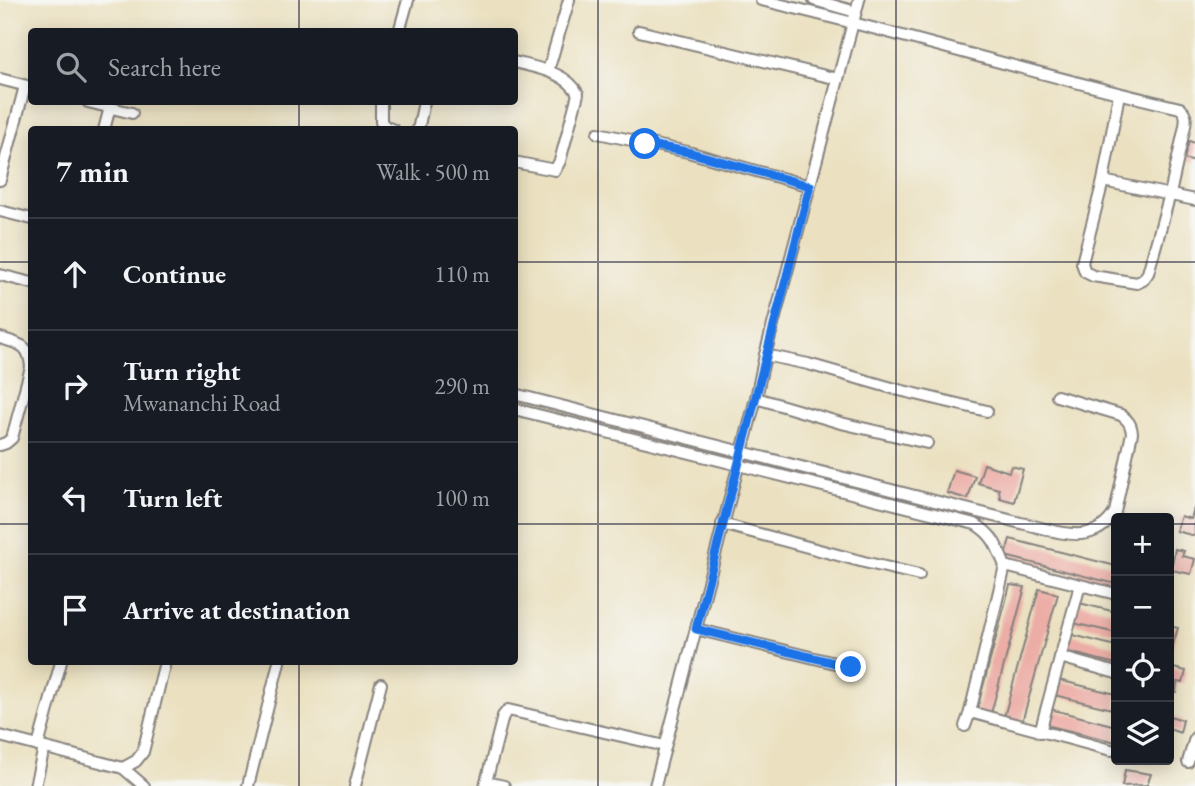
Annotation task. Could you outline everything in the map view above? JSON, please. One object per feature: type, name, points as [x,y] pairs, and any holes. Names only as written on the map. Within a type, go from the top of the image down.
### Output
[{"type":"street","points":[[402,28],[408,0]]},
{"type":"street","points":[[548,71],[569,0]]},
{"type":"street","points":[[761,0],[856,11]]},
{"type":"street","points":[[814,0],[1119,94],[1180,108],[1185,112],[1185,126],[1170,194],[1148,273],[1137,283],[1093,276],[1085,272],[1082,262],[1103,181],[1119,94]]},
{"type":"street","points":[[655,786],[856,11]]},
{"type":"street","points":[[639,31],[838,79]]},
{"type":"street","points":[[518,63],[548,71],[566,80],[574,86],[578,94],[560,161],[555,170],[518,163]]},
{"type":"street","points":[[0,79],[28,86],[0,180]]},
{"type":"street","points":[[101,105],[132,113]]},
{"type":"street","points":[[382,105],[381,122],[385,126]]},
{"type":"street","points":[[419,126],[423,105]]},
{"type":"street","points":[[105,126],[110,107]]},
{"type":"street","points":[[598,133],[688,152],[810,186]]},
{"type":"street","points":[[1103,181],[1195,200]]},
{"type":"street","points":[[0,211],[28,218]]},
{"type":"street","points":[[0,275],[28,282]]},
{"type":"street","points":[[0,338],[19,344],[28,352]]},
{"type":"street","points":[[765,355],[987,411]]},
{"type":"street","points":[[0,445],[12,438],[28,378]]},
{"type":"street","points":[[518,395],[1021,523],[1077,535],[1092,533],[1110,521],[1115,512],[1132,433],[1131,426],[1121,415],[1057,396]]},
{"type":"street","points":[[756,398],[841,423],[927,443]]},
{"type":"street","points":[[518,410],[975,524],[985,530],[992,537],[1005,566],[965,726]]},
{"type":"street","points":[[722,524],[919,575]]},
{"type":"street","points":[[1005,566],[1111,593]]},
{"type":"street","points":[[1040,732],[1080,585]]},
{"type":"street","points":[[696,629],[851,667]]},
{"type":"street","points":[[1060,657],[1111,672]]},
{"type":"street","points":[[35,786],[41,747],[60,665]]},
{"type":"street","points":[[123,768],[136,761],[142,752],[164,665]]},
{"type":"street","points":[[248,786],[278,665]]},
{"type":"street","points":[[355,786],[381,684]]},
{"type":"street","points":[[504,786],[486,784],[503,716],[508,710],[665,746]]},
{"type":"street","points":[[970,712],[1111,750]]},
{"type":"street","points":[[0,736],[123,768],[144,786]]},
{"type":"street","points":[[1188,762],[1195,738]]},
{"type":"building","points":[[1189,141],[1195,143],[1195,162],[1184,159]]},
{"type":"building","points":[[984,464],[1009,472],[1011,466],[1023,469],[1014,502],[1000,498],[999,489],[978,483]]},
{"type":"building","points":[[954,470],[975,476],[968,499],[947,493]]},
{"type":"building","points":[[1194,508],[1195,536],[1176,531],[1181,516],[1191,519]]},
{"type":"building","points":[[1010,539],[1111,565],[1111,583],[1005,556]]},
{"type":"building","points":[[1175,549],[1184,551],[1182,556],[1195,559],[1191,574],[1174,571]]},
{"type":"building","points":[[1010,585],[1025,587],[990,717],[975,717]]},
{"type":"building","points":[[1039,589],[1058,594],[1022,722],[1004,717]]},
{"type":"building","points":[[1075,602],[1111,611],[1111,632],[1073,623]]},
{"type":"building","points":[[1069,634],[1111,645],[1111,663],[1065,651]]},
{"type":"building","points":[[1174,668],[1186,671],[1183,683],[1177,682],[1176,692]]},
{"type":"building","points":[[1054,679],[1111,693],[1111,709],[1050,694]]},
{"type":"building","points":[[1050,709],[1111,725],[1111,741],[1046,725]]},
{"type":"building","points":[[1174,717],[1183,720],[1180,733],[1174,731]]},
{"type":"building","points":[[1125,770],[1151,774],[1147,785],[1122,786]]},
{"type":"route","points":[[645,144],[688,152],[810,186],[696,629],[851,667]]}]
